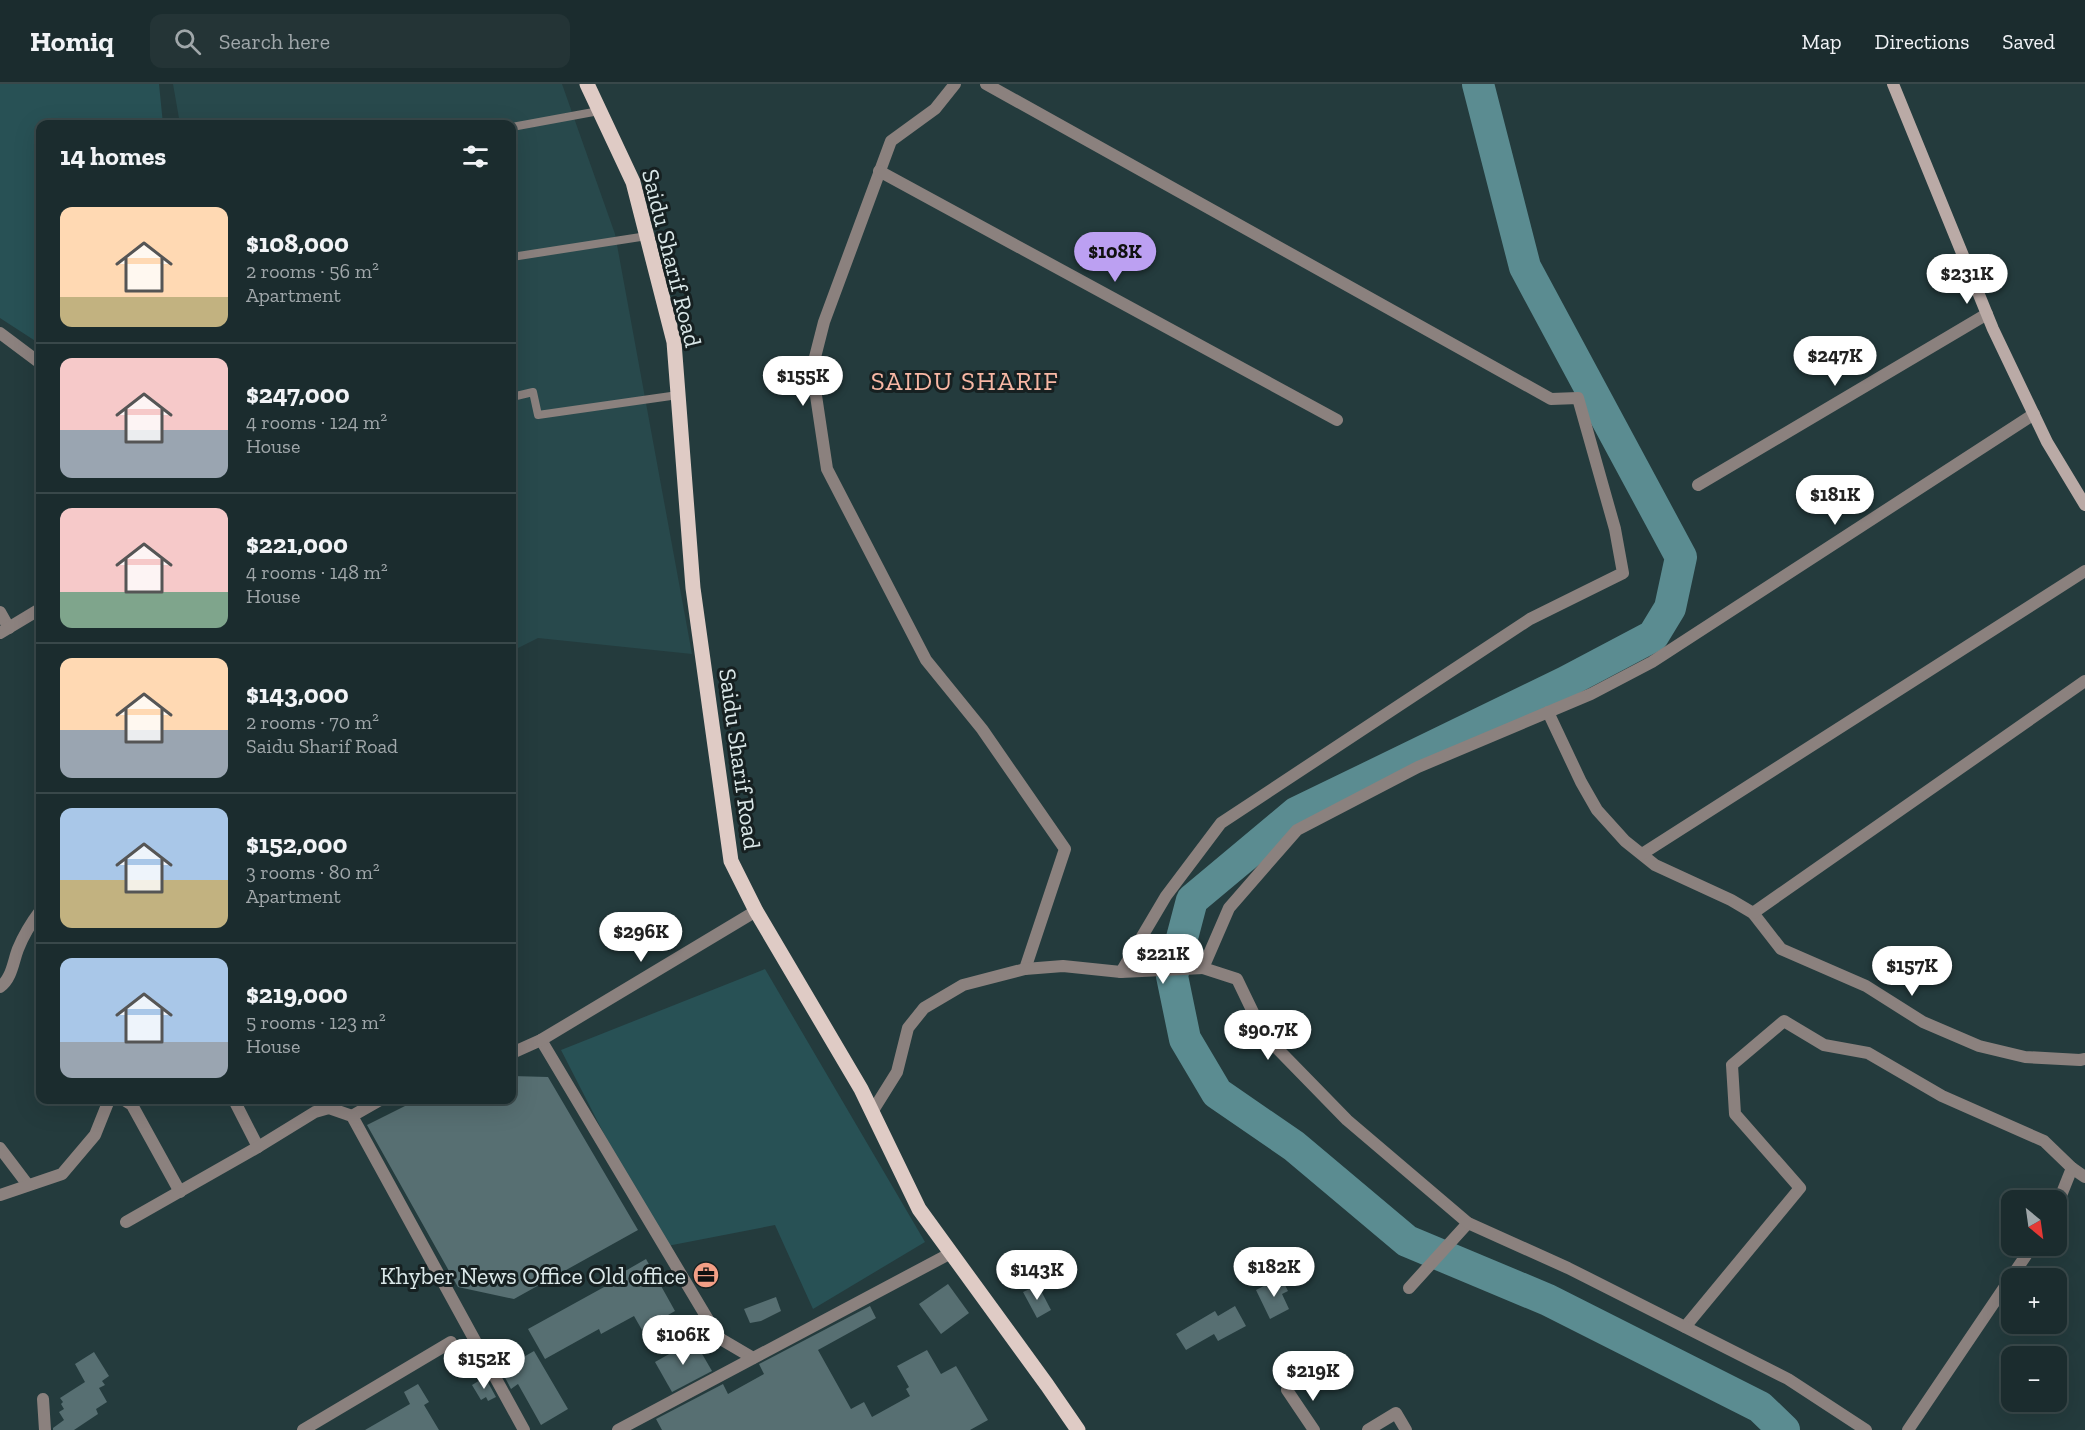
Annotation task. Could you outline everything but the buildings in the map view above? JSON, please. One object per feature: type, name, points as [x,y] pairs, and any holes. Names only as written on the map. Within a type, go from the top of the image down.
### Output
[{"type":"main road","name":"Saidu Sharif Road","points":[[587,84],[633,182],[674,342],[693,588],[731,861],[756,911],[855,1079],[919,1209],[1078,1430]]},
{"type":"main road","points":[[1893,84],[1987,314],[2047,442],[2085,505]]},
{"type":"street","points":[[955,84],[934,109],[891,141],[824,322],[812,369],[827,469],[926,660],[982,729],[1065,849],[1025,969]]},
{"type":"street","points":[[986,84],[1551,399],[1578,398],[1615,529],[1623,573],[1530,619],[1221,823],[1166,896],[1122,972]]},
{"type":"street","points":[[879,171],[1337,420]]},
{"type":"street","points":[[1698,485],[1987,314]]},
{"type":"street","points":[[0,333],[36,360]]},
{"type":"street","points":[[1202,968],[1229,908],[1297,830],[1418,767],[1591,694],[1652,662],[2034,414]]},
{"type":"street","points":[[1642,854],[2085,571]]},
{"type":"street","points":[[0,612],[4,630],[36,611]]},
{"type":"street","points":[[1753,913],[2085,681]]},
{"type":"street","points":[[1548,712],[1597,810],[1625,841],[1655,865],[1731,900],[1753,913],[1781,949],[1866,986],[1923,1022],[1979,1046],[2025,1057],[2085,1059]]},
{"type":"street","points":[[516,1051],[541,1040],[756,911]]},
{"type":"street","points":[[0,987],[4,985],[13,968],[17,950],[36,916]]},
{"type":"street","points":[[872,1112],[897,1071],[908,1029],[924,1008],[963,985],[1025,969],[1063,966],[1122,972],[1202,968],[1237,979],[1264,1035],[1347,1120],[1467,1223],[1568,1268],[1788,1379],[1866,1430]]},
{"type":"street","points":[[1685,1327],[1800,1188],[1735,1113],[1732,1065],[1784,1021],[1824,1045],[1868,1053],[1942,1096],[2044,1141],[2072,1168],[2085,1177]]},
{"type":"street","points":[[541,1040],[719,1338],[753,1358]]},
{"type":"street","points":[[0,1195],[62,1174],[95,1135],[107,1104]]},
{"type":"street","points":[[132,1104],[180,1192]]},
{"type":"street","points":[[236,1104],[258,1147]]},
{"type":"street","points":[[352,1116],[374,1104]]},
{"type":"street","points":[[126,1222],[315,1112],[329,1108],[352,1116],[524,1430]]},
{"type":"street","points":[[0,1148],[28,1185]]},
{"type":"street","points":[[2063,1190],[2072,1168]]},
{"type":"street","points":[[1409,1288],[1467,1223]]},
{"type":"street","points":[[618,1430],[951,1252]]},
{"type":"street","points":[[1908,1430],[2025,1256]]},
{"type":"street","points":[[303,1430],[452,1342]]},
{"type":"street","points":[[1287,1390],[1314,1430]]},
{"type":"street","points":[[42,1399],[45,1430]]},
{"type":"street","points":[[1368,1430],[1396,1413],[1406,1430]]},
{"type":"lane","points":[[516,125],[599,111]]},
{"type":"lane","points":[[516,257],[647,236]]},
{"type":"lane","points":[[516,396],[533,392],[538,415],[678,395]]},
{"type":"shaded area","points":[[0,84],[159,84],[163,120],[36,120],[36,341],[0,318]]},
{"type":"shaded area","points":[[173,84],[562,84],[615,234],[692,654],[538,638],[516,649],[516,120],[179,120]]},
{"type":"shaded area","points":[[765,969],[925,1242],[813,1309],[775,1225],[662,1247],[561,1050]]},
{"type":"waterway","points":[[1478,84],[1525,267],[1681,557],[1670,608],[1653,636],[1566,682],[1296,813],[1192,900],[1172,976],[1185,1039],[1217,1093],[1294,1146],[1407,1241],[1548,1300],[1760,1407],[1784,1430]]},
{"type":"place","name":"Khyber News Office Old office","points":[[706,1275]]},
{"type":"district","name":"SAIDU SHARIF","points":[[965,381]]}]
